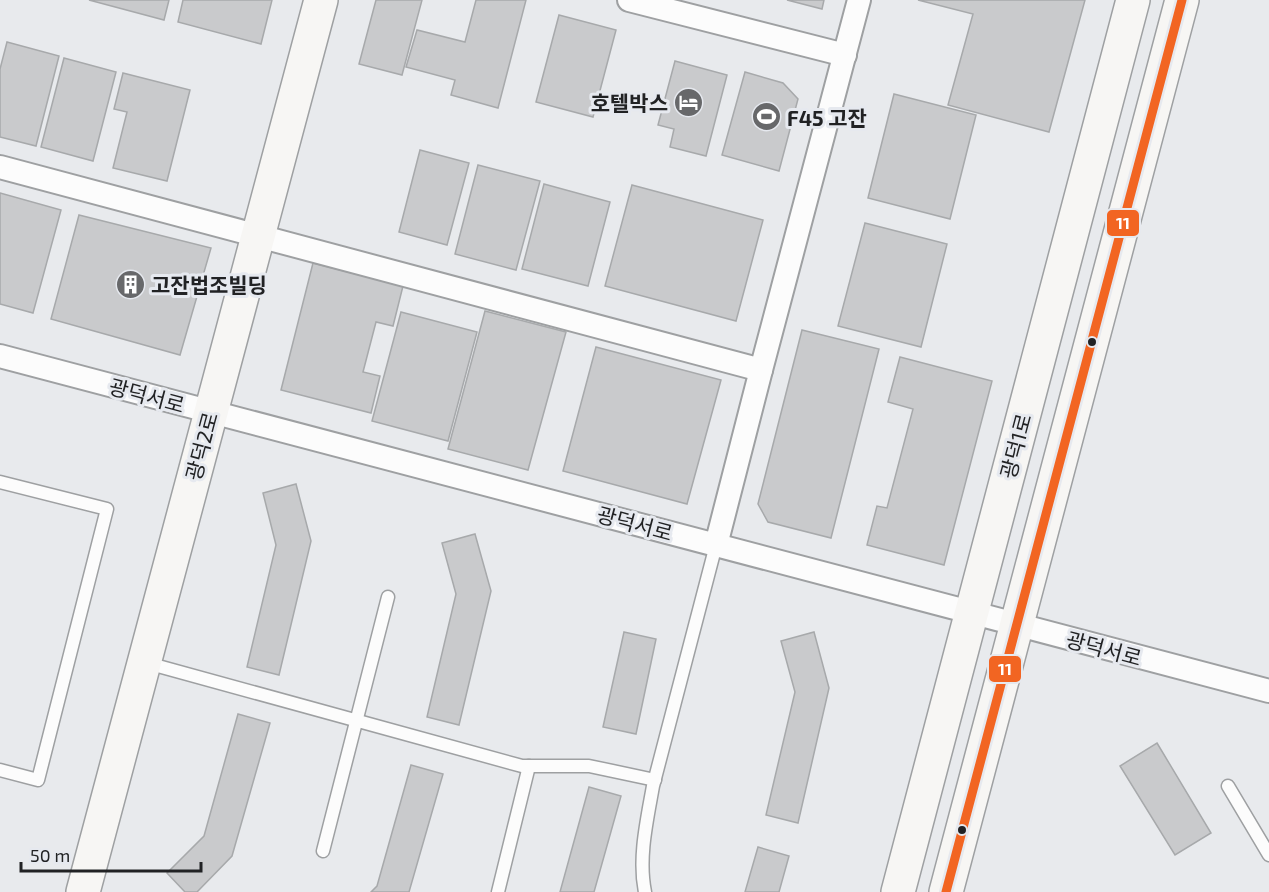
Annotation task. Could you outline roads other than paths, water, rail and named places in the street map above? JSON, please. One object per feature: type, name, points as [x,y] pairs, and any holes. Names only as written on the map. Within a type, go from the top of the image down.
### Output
[{"type":"street","name":"광덕2로","points":[[83,892],[321,0]]},
{"type":"street","points":[[629,0],[845,55]]},
{"type":"street","points":[[716,545],[859,0]]},
{"type":"street","name":"광덕1로","points":[[898,892],[1133,0]]},
{"type":"street","points":[[946,892],[1182,0]]},
{"type":"street","points":[[0,167],[761,370]]},
{"type":"street","name":"광덕서로","points":[[0,356],[1269,691]]},
{"type":"lane","points":[[0,482],[107,509],[38,780],[0,770]]},
{"type":"lane","points":[[645,892],[643,858],[646,825],[655,780],[716,545]]},
{"type":"lane","points":[[323,851],[388,597]]},
{"type":"lane","points":[[144,662],[522,766],[589,766],[655,780]]},
{"type":"lane","points":[[498,892],[529,766]]},
{"type":"lane","points":[[1228,786],[1269,855]]},
{"type":"place","name":"호텔박스","points":[[689,102]]},
{"type":"place","name":"F45 고잔","points":[[766,117]]},
{"type":"place","name":"고잔법조빌딩","points":[[130,284]]}]
